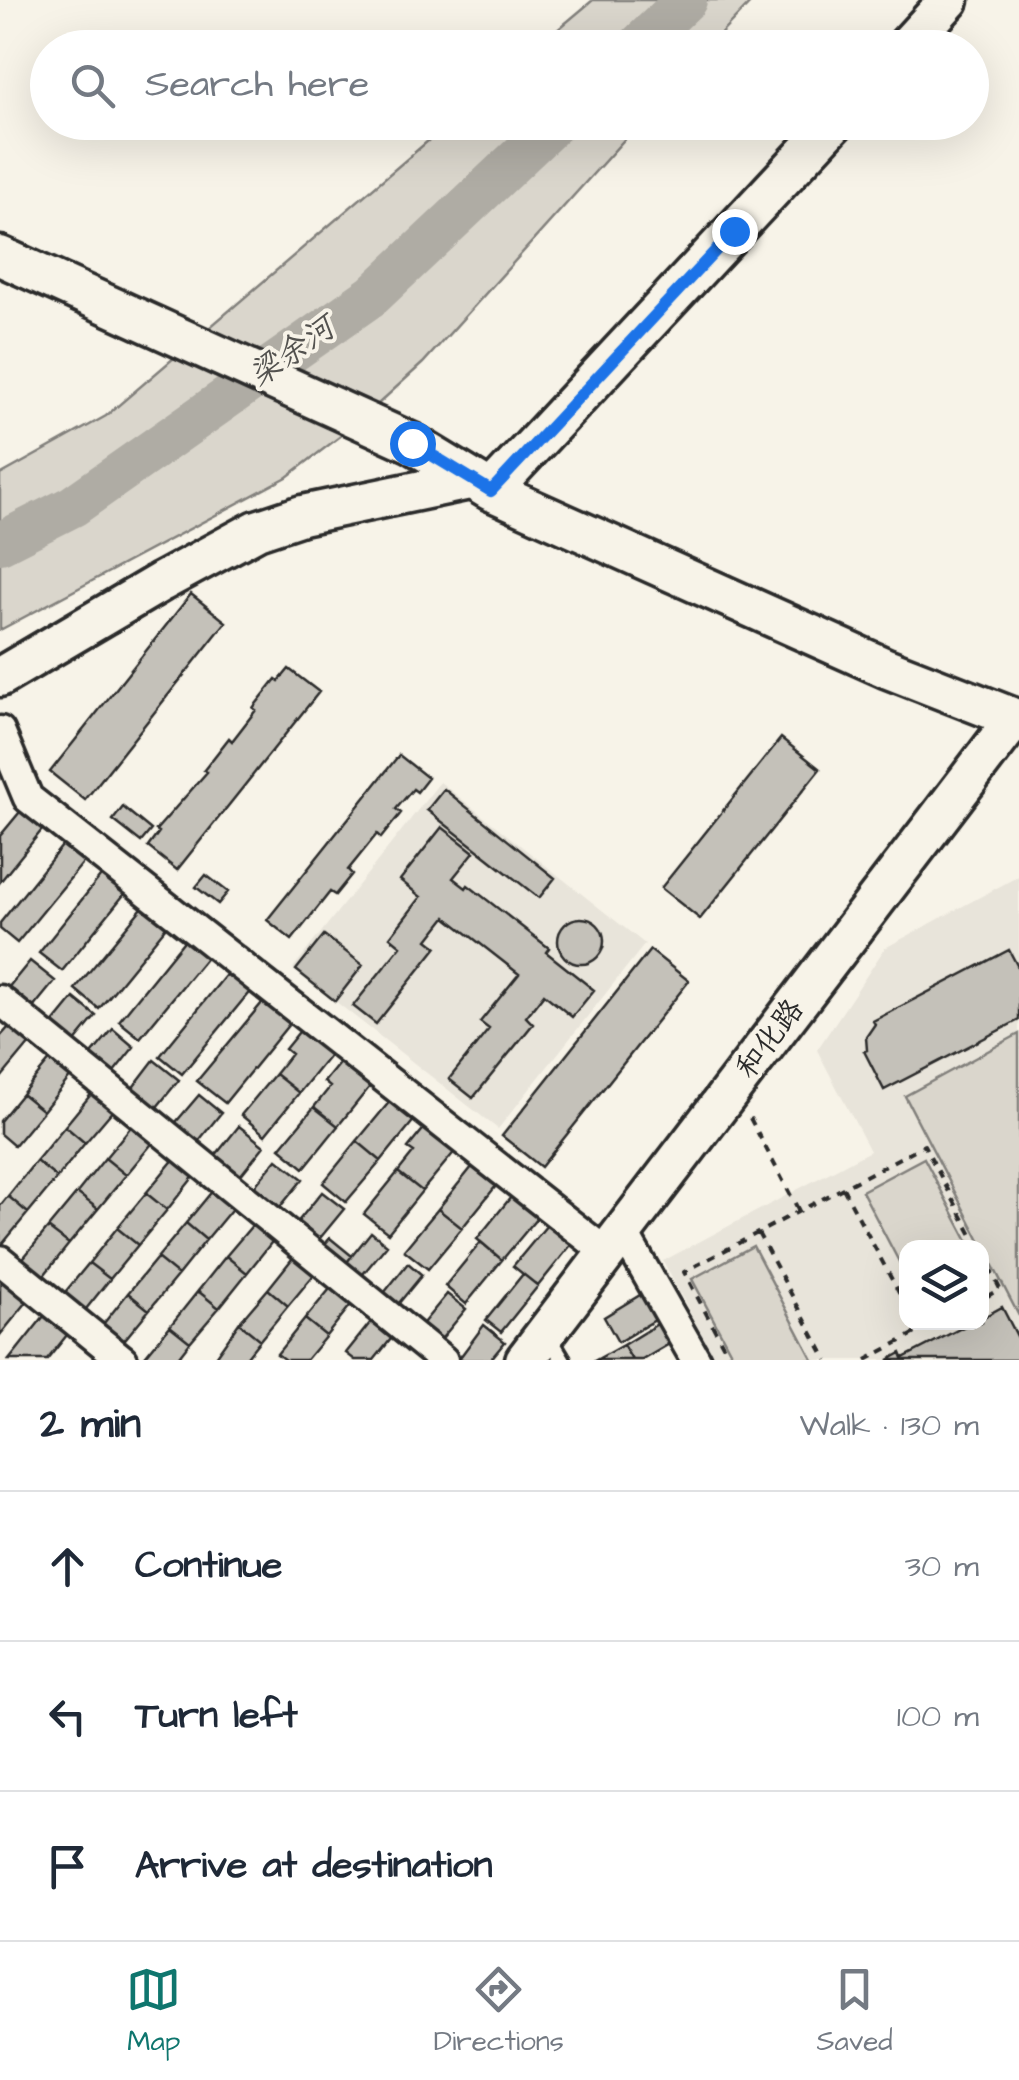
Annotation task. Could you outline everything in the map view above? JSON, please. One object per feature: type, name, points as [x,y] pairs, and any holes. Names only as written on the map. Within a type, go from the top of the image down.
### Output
[{"type":"main road","points":[[922,30],[950,0]]},
{"type":"main road","points":[[0,677],[160,582],[258,530],[302,516],[480,486],[817,140]]},
{"type":"main road","points":[[0,256],[480,486],[886,668],[1013,711]]},
{"type":"main road","points":[[0,271],[193,350]]},
{"type":"main road","name":"和化路","points":[[545,1351],[615,1242],[1013,711]]},
{"type":"street","points":[[0,731],[28,798],[615,1242],[696,1360]]},
{"type":"street","points":[[0,1000],[443,1360]]},
{"type":"street","points":[[0,1260],[123,1360]]},
{"type":"path","points":[[734,1086],[799,1211]]},
{"type":"path","points":[[731,1360],[684,1272],[924,1145],[975,1240]]},
{"type":"path","points":[[844,1188],[899,1293]]},
{"type":"path","points":[[758,1233],[827,1360]]},
{"type":"path","points":[[989,1267],[1000,1288],[989,1294]]},
{"type":"path","points":[[866,1360],[920,1331]]},
{"type":"shaded area","points":[[593,0],[753,0],[724,30],[557,30]]},
{"type":"shaded area","points":[[429,140],[624,140],[423,363],[355,425],[287,477],[0,630],[0,475],[106,416]]},
{"type":"shaded area","points":[[440,782],[645,944],[498,1129],[293,968]]},
{"type":"shaded area","points":[[1019,876],[1019,1360],[715,1360],[663,1261],[870,1151],[817,1050],[885,948]]},
{"type":"shaded area","points":[[1019,1034],[1019,1316],[989,1258],[989,1240],[980,1240],[905,1096]]},
{"type":"shaded area","points":[[924,1158],[967,1240],[899,1240],[899,1262],[862,1191]]},
{"type":"shaded area","points":[[753,1246],[813,1360],[735,1360],[692,1279]]},
{"type":"building","points":[[191,594],[226,622],[85,800],[50,772]]},
{"type":"building","points":[[289,669],[319,692],[177,870],[148,847],[159,832],[156,830],[207,772],[204,770],[229,738],[232,741],[276,679],[279,681]]},
{"type":"building","points":[[781,738],[820,769],[700,919],[661,888]]},
{"type":"building","points":[[399,755],[428,778],[396,809],[401,813],[381,838],[377,834],[348,870],[352,874],[335,895],[330,892],[292,940],[267,920]]},
{"type":"building","points":[[444,789],[555,878],[539,898],[427,810]]},
{"type":"building","points":[[24,807],[46,825],[0,882],[0,836]]},
{"type":"building","points":[[123,807],[151,830],[141,842],[113,820]]},
{"type":"building","points":[[442,827],[474,852],[453,878],[466,888],[468,885],[549,948],[546,952],[594,990],[572,1017],[544,994],[526,1017],[533,1024],[473,1098],[449,1079],[489,1029],[480,1022],[519,974],[446,917],[428,940],[437,947],[376,1024],[353,1006],[401,946],[390,937],[421,897],[400,880]]},
{"type":"building","points":[[66,841],[87,858],[17,943],[0,929],[0,923]]},
{"type":"building","points":[[104,872],[127,891],[62,971],[39,953]]},
{"type":"building","points":[[206,875],[228,892],[218,904],[196,887]]},
{"type":"building","points":[[146,903],[170,922],[99,1009],[75,989]]},
{"type":"building","points":[[581,918],[597,925],[604,941],[597,957],[581,964],[565,957],[558,941],[565,925]]},
{"type":"building","points":[[324,935],[363,965],[335,1001],[296,970]]},
{"type":"building","points":[[187,937],[209,954],[140,1038],[119,1021]]},
{"type":"building","points":[[650,950],[689,981],[541,1167],[502,1136]]},
{"type":"building","points":[[1009,950],[1019,969],[1019,1020],[884,1090],[864,1051],[873,1021]]},
{"type":"building","points":[[30,961],[55,981],[28,1014],[3,994]]},
{"type":"building","points":[[229,971],[252,989],[182,1074],[160,1056]]},
{"type":"building","points":[[267,997],[294,1018],[225,1103],[197,1081]]},
{"type":"building","points":[[74,998],[96,1016],[69,1049],[47,1031]]},
{"type":"building","points":[[9,1027],[30,1043],[1,1078],[0,1037]]},
{"type":"building","points":[[303,1027],[333,1051],[299,1093],[275,1074],[291,1054],[285,1049]]},
{"type":"building","points":[[113,1029],[134,1047],[109,1078],[87,1060]]},
{"type":"building","points":[[51,1059],[71,1076],[43,1111],[22,1094]]},
{"type":"building","points":[[154,1060],[179,1080],[152,1113],[128,1094]]},
{"type":"building","points":[[342,1060],[372,1084],[338,1126],[314,1107],[330,1087],[324,1082]]},
{"type":"building","points":[[275,1074],[299,1093],[265,1135],[241,1115]]},
{"type":"building","points":[[93,1092],[114,1109],[85,1143],[65,1126]]},
{"type":"building","points":[[22,1094],[43,1111],[14,1146],[0,1134],[0,1121]]},
{"type":"building","points":[[199,1095],[221,1113],[193,1148],[170,1129]]},
{"type":"building","points":[[391,1100],[415,1119],[381,1161],[357,1141]]},
{"type":"building","points":[[314,1107],[338,1126],[304,1168],[280,1148]]},
{"type":"building","points":[[134,1123],[155,1140],[126,1175],[105,1158]]},
{"type":"building","points":[[65,1126],[85,1143],[57,1178],[36,1161]]},
{"type":"building","points":[[239,1126],[264,1146],[236,1181],[211,1161]]},
{"type":"building","points":[[426,1126],[456,1150],[422,1191],[398,1172],[414,1152],[408,1148]]},
{"type":"building","points":[[357,1141],[381,1161],[346,1202],[323,1183]]},
{"type":"building","points":[[105,1158],[126,1175],[98,1209],[77,1193]]},
{"type":"building","points":[[175,1158],[195,1175],[167,1210],[146,1193]]},
{"type":"building","points":[[277,1159],[303,1179],[275,1213],[249,1193]]},
{"type":"building","points":[[36,1161],[57,1178],[28,1213],[8,1196]]},
{"type":"building","points":[[472,1167],[496,1186],[462,1228],[438,1209]]},
{"type":"building","points":[[398,1172],[422,1191],[388,1233],[364,1214]]},
{"type":"building","points":[[214,1189],[235,1205],[206,1240],[186,1223]]},
{"type":"building","points":[[322,1192],[344,1209],[316,1243],[295,1225]]},
{"type":"building","points":[[77,1193],[98,1209],[69,1244],[48,1228]]},
{"type":"building","points":[[146,1193],[167,1210],[138,1245],[117,1228]]},
{"type":"building","points":[[8,1196],[28,1213],[0,1247],[0,1206]]},
{"type":"building","points":[[511,1197],[537,1218],[502,1260],[477,1239]]},
{"type":"building","points":[[438,1209],[462,1228],[428,1269],[404,1250]]},
{"type":"building","points":[[255,1222],[275,1238],[247,1273],[226,1256]]},
{"type":"building","points":[[186,1223],[206,1240],[178,1275],[157,1258]]},
{"type":"building","points":[[547,1225],[571,1245],[538,1286],[513,1266]]},
{"type":"building","points":[[48,1228],[69,1244],[41,1279],[20,1262]]},
{"type":"building","points":[[117,1228],[138,1245],[110,1279],[89,1263]]},
{"type":"building","points":[[371,1232],[387,1245],[358,1280],[343,1267]]},
{"type":"building","points":[[330,1238],[352,1256],[343,1267],[321,1249]]},
{"type":"building","points":[[481,1242],[502,1260],[466,1304],[445,1286]]},
{"type":"building","points":[[296,1254],[317,1271],[288,1306],[268,1289]]},
{"type":"building","points":[[226,1256],[247,1273],[219,1308],[198,1291]]},
{"type":"building","points":[[157,1258],[178,1275],[149,1310],[128,1293]]},
{"type":"building","points":[[89,1263],[110,1279],[82,1314],[61,1297]]},
{"type":"building","points":[[408,1263],[422,1275],[394,1309],[380,1298]]},
{"type":"building","points":[[523,1274],[538,1286],[501,1332],[486,1320]]},
{"type":"building","points":[[5,1276],[31,1297],[0,1335],[0,1283]]},
{"type":"building","points":[[334,1284],[354,1301],[326,1336],[305,1319]]},
{"type":"building","points":[[268,1289],[288,1306],[260,1340],[239,1323]]},
{"type":"building","points":[[198,1291],[219,1308],[190,1342],[170,1326]]},
{"type":"building","points":[[645,1292],[660,1317],[618,1342],[604,1317]]},
{"type":"building","points":[[128,1293],[149,1310],[121,1344],[100,1328]]},
{"type":"building","points":[[447,1294],[466,1309],[438,1343],[419,1328]]},
{"type":"building","points":[[1002,1307],[1019,1340],[1019,1360],[888,1360],[901,1353],[903,1358],[957,1330],[989,1330],[989,1314]]},
{"type":"building","points":[[48,1311],[71,1330],[47,1360],[9,1360]]},
{"type":"building","points":[[374,1318],[395,1334],[374,1360],[355,1360],[346,1353]]},
{"type":"building","points":[[305,1319],[326,1336],[306,1360],[285,1360],[277,1354]]},
{"type":"building","points":[[664,1320],[676,1340],[642,1360],[632,1360],[623,1345]]},
{"type":"building","points":[[239,1323],[260,1340],[244,1360],[213,1360]]},
{"type":"building","points":[[484,1325],[505,1342],[490,1360],[458,1360]]},
{"type":"building","points":[[170,1326],[190,1342],[176,1360],[142,1360]]},
{"type":"building","points":[[623,1345],[632,1360],[596,1360]]},
{"type":"waterway","name":"梁余河","points":[[655,30],[686,0]]},
{"type":"waterway","name":"梁余河","points":[[0,543],[73,506],[373,295],[537,140]]},
{"type":"route","points":[[412,443],[491,491],[734,231]]}]
